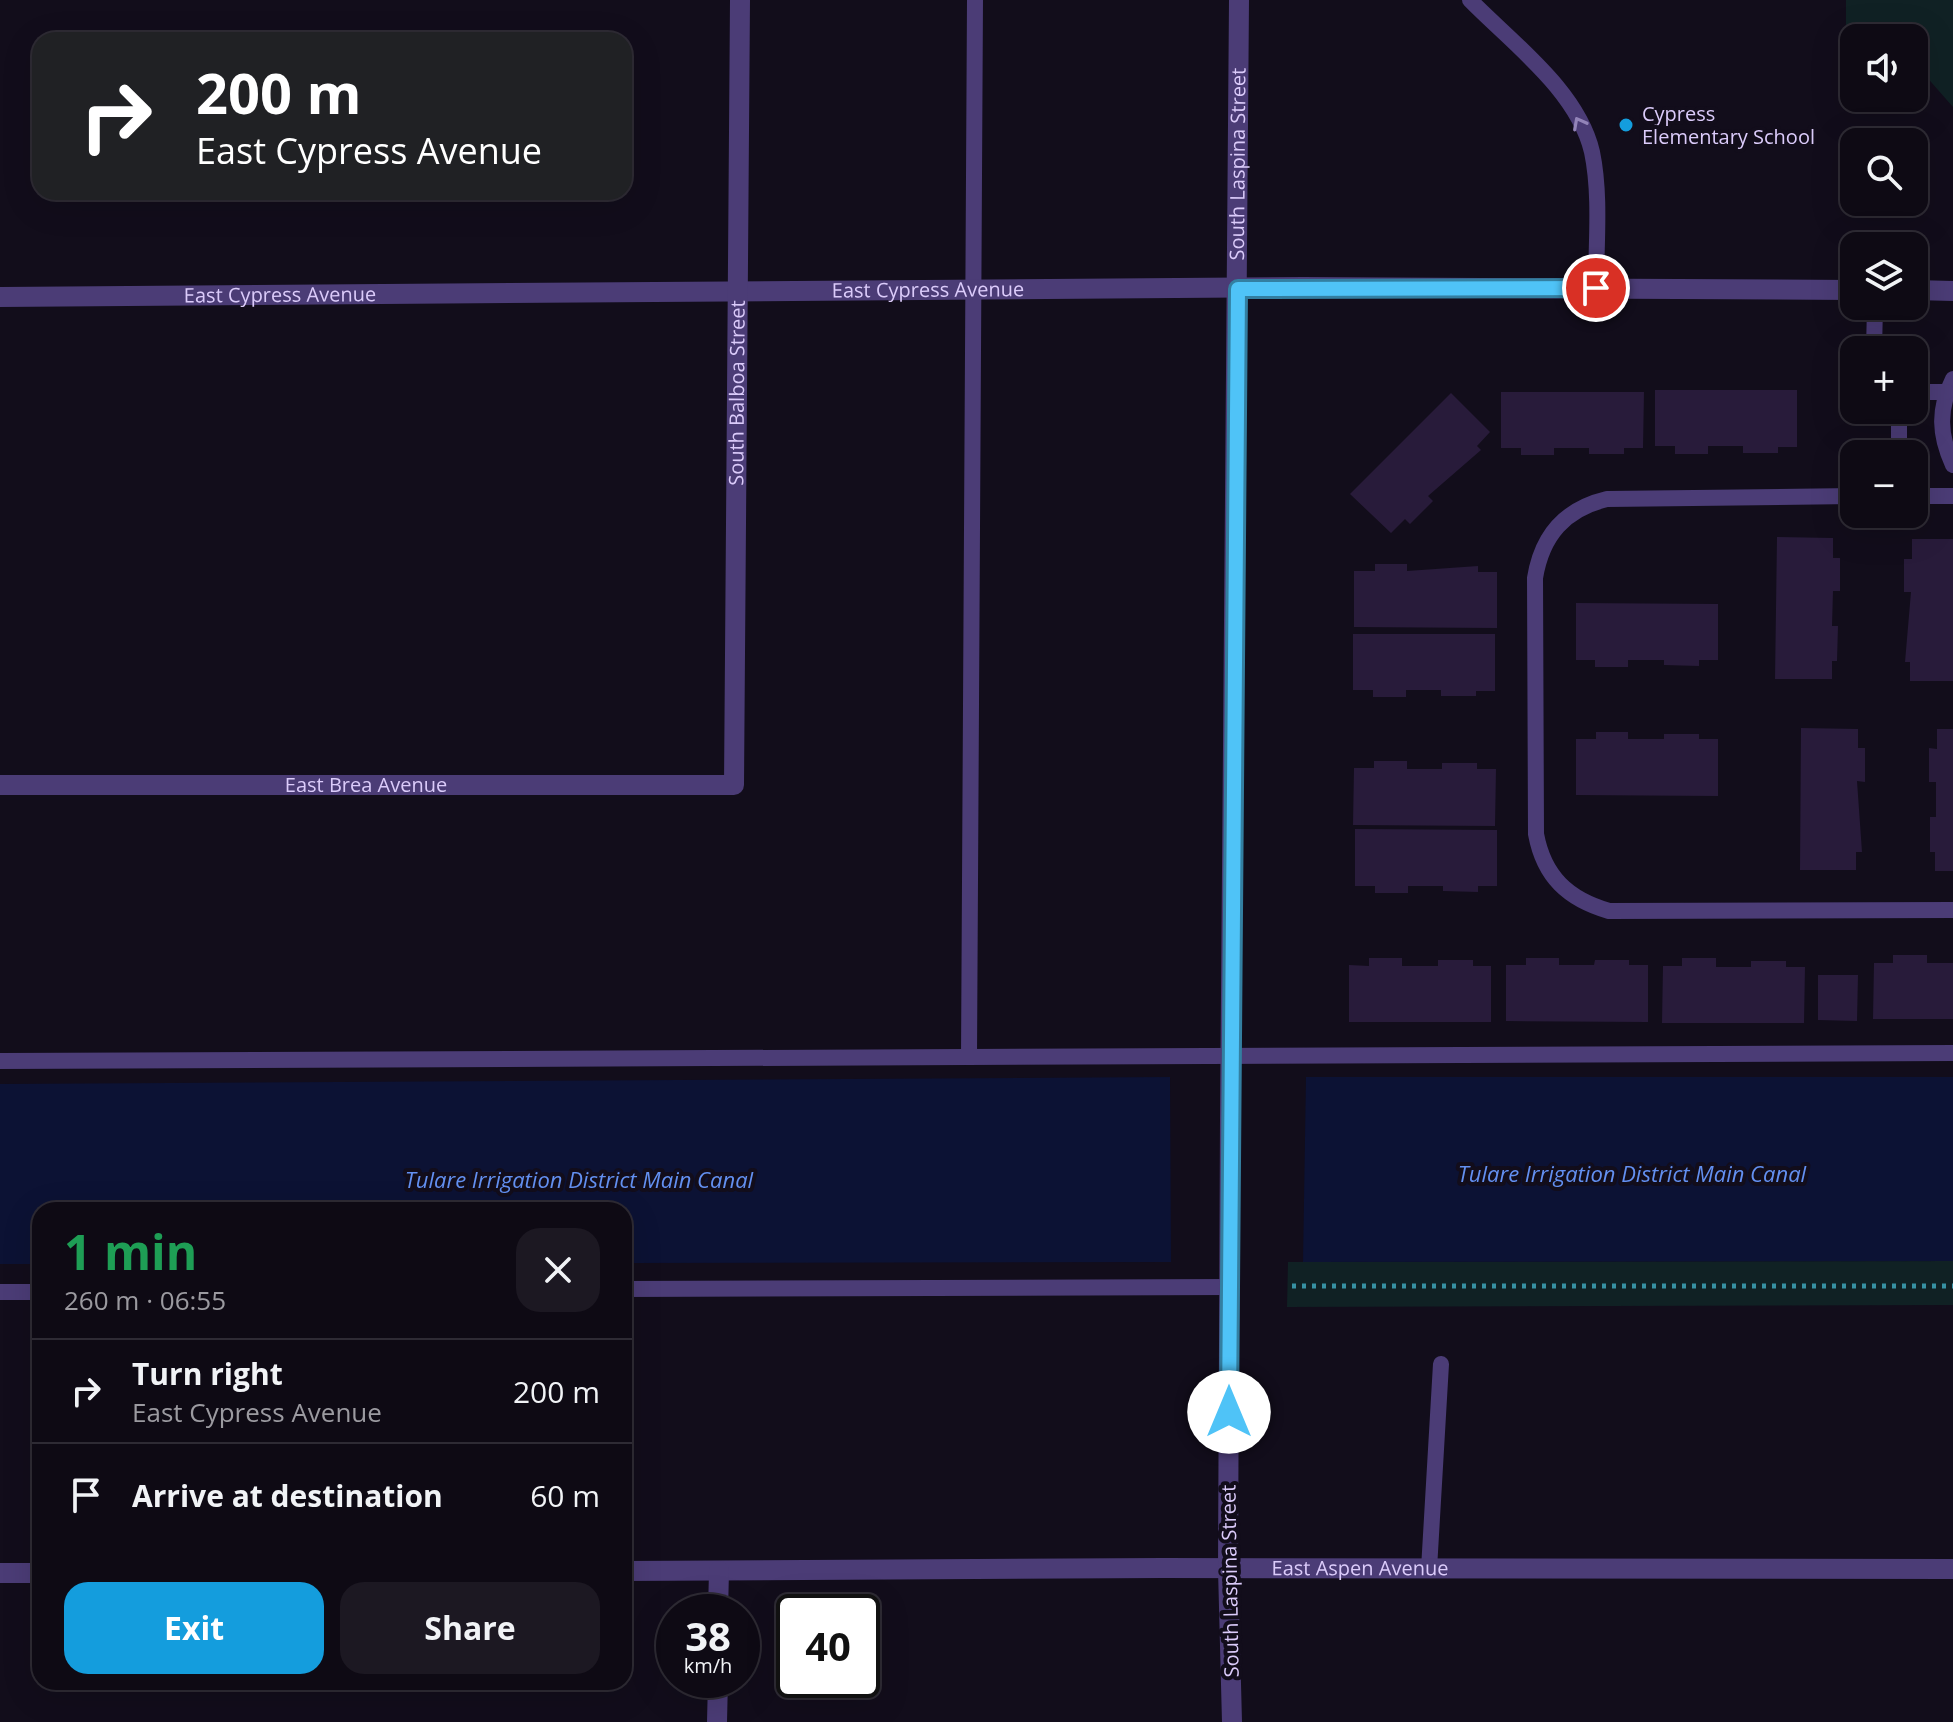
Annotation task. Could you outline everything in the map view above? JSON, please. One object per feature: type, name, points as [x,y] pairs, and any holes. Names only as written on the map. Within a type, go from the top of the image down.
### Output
[{"type":"street","name":"South Balboa Street","points":[[734,785],[740,0]]},
{"type":"street","name":"South Laspina Street","points":[[1232,1722],[1228,1569],[1239,0]]},
{"type":"street","name":"East Cypress Avenue","points":[[0,297],[972,290],[1840,290]]},
{"type":"street","points":[[1928,290],[1953,291]]},
{"type":"street","name":"East Brea Avenue","points":[[0,785],[734,785]]},
{"type":"street","name":"East Aspen Avenue","points":[[632,1571],[1953,1569]]},
{"type":"street","points":[[718,1594],[719,1571]]},
{"type":"street","points":[[0,1573],[32,1573]]},
{"type":"street","points":[[717,1722],[718,1698]]},
{"type":"lane","points":[[969,1057],[975,0]]},
{"type":"lane","points":[[1470,0],[1556,88],[1579,121],[1592,152],[1596,288]]},
{"type":"lane","points":[[1928,390],[1950,386]]},
{"type":"lane","points":[[1950,386],[1942,405],[1942,441],[1953,465]]},
{"type":"lane","points":[[1840,496],[1607,499],[1588,504],[1561,520],[1544,547],[1535,578],[1539,850],[1546,868],[1569,895],[1609,911],[1953,910]]},
{"type":"lane","points":[[1928,496],[1953,496]]},
{"type":"lane","points":[[0,1061],[1953,1053]]},
{"type":"lane","points":[[632,1289],[1230,1287]]},
{"type":"lane","points":[[0,1292],[32,1292]]},
{"type":"lane","points":[[1429,1569],[1441,1364]]},
{"type":"path","points":[[1292,1286],[1953,1286]]},
{"type":"shaded area","points":[[1846,0],[1953,0],[1953,107],[1928,79],[1928,24],[1846,24]]},
{"type":"shaded area","points":[[1953,1261],[1953,1305],[1287,1307],[1288,1262]]},
{"type":"water","name":"Tulare Irrigation District Main Canal","points":[[1170,1077],[1171,1262],[632,1263],[632,1202],[32,1202],[32,1264],[0,1264],[0,1084]]},
{"type":"water","name":"Tulare Irrigation District Main Canal","points":[[1306,1077],[1953,1077],[1953,1261],[1303,1262]]},
{"type":"building","points":[[1655,390],[1797,390],[1797,447],[1778,447],[1778,453],[1743,453],[1743,446],[1708,446],[1708,454],[1675,454],[1675,446],[1655,446]]},
{"type":"building","points":[[1501,392],[1644,392],[1643,448],[1624,448],[1624,454],[1589,454],[1589,448],[1554,448],[1554,455],[1521,455],[1521,448],[1501,448]]},
{"type":"building","points":[[1451,393],[1490,432],[1477,446],[1481,450],[1428,496],[1433,501],[1410,524],[1405,519],[1391,533],[1350,494]]},
{"type":"building","points":[[1777,537],[1833,538],[1833,558],[1840,558],[1840,591],[1833,591],[1832,626],[1838,626],[1837,661],[1832,661],[1832,679],[1775,679]]},
{"type":"building","points":[[1912,539],[1953,539],[1953,681],[1910,681],[1910,662],[1905,662],[1911,592],[1904,592],[1904,559],[1912,559]]},
{"type":"building","points":[[1375,564],[1407,564],[1407,571],[1478,566],[1478,572],[1497,572],[1497,628],[1354,627],[1354,571],[1375,571]]},
{"type":"building","points":[[1576,603],[1718,604],[1718,660],[1699,660],[1699,666],[1664,665],[1664,660],[1628,660],[1628,667],[1595,667],[1595,660],[1576,660]]},
{"type":"building","points":[[1353,634],[1495,634],[1495,691],[1476,691],[1476,696],[1441,696],[1441,690],[1406,690],[1406,697],[1373,697],[1373,690],[1353,690]]},
{"type":"building","points":[[1801,728],[1858,729],[1858,748],[1865,748],[1865,782],[1857,781],[1862,852],[1856,852],[1856,870],[1800,870]]},
{"type":"building","points":[[1937,729],[1953,729],[1953,871],[1935,871],[1935,852],[1930,852],[1930,817],[1936,817],[1936,782],[1929,782],[1929,748],[1937,749]]},
{"type":"building","points":[[1596,732],[1628,732],[1628,739],[1664,739],[1664,734],[1699,734],[1699,739],[1718,739],[1718,796],[1576,795],[1576,739],[1596,739]]},
{"type":"building","points":[[1374,761],[1407,761],[1407,769],[1442,769],[1442,763],[1477,763],[1477,769],[1496,769],[1495,826],[1353,825],[1354,768],[1374,768]]},
{"type":"building","points":[[1355,829],[1497,830],[1497,886],[1478,886],[1478,892],[1443,891],[1443,886],[1408,886],[1408,893],[1375,893],[1375,886],[1355,886]]},
{"type":"building","points":[[1893,955],[1927,955],[1927,963],[1953,963],[1953,1019],[1873,1019],[1874,963],[1893,963]]},
{"type":"building","points":[[1369,958],[1402,958],[1402,966],[1438,966],[1438,960],[1473,960],[1473,966],[1491,966],[1491,1022],[1349,1022],[1349,965],[1369,966]]},
{"type":"building","points":[[1526,958],[1559,958],[1559,965],[1594,965],[1595,960],[1629,960],[1629,965],[1648,965],[1648,1022],[1506,1021],[1506,965],[1526,965]]},
{"type":"building","points":[[1682,958],[1716,958],[1716,967],[1751,967],[1751,961],[1786,961],[1786,967],[1805,967],[1804,1023],[1662,1023],[1663,966],[1682,966]]},
{"type":"building","points":[[1818,975],[1858,975],[1857,1021],[1818,1020]]},
{"type":"place","name":"Cypress Elementary School","points":[[1626,125]]},
{"type":"route","points":[[1229,1412],[1238,289],[1596,288]]}]
